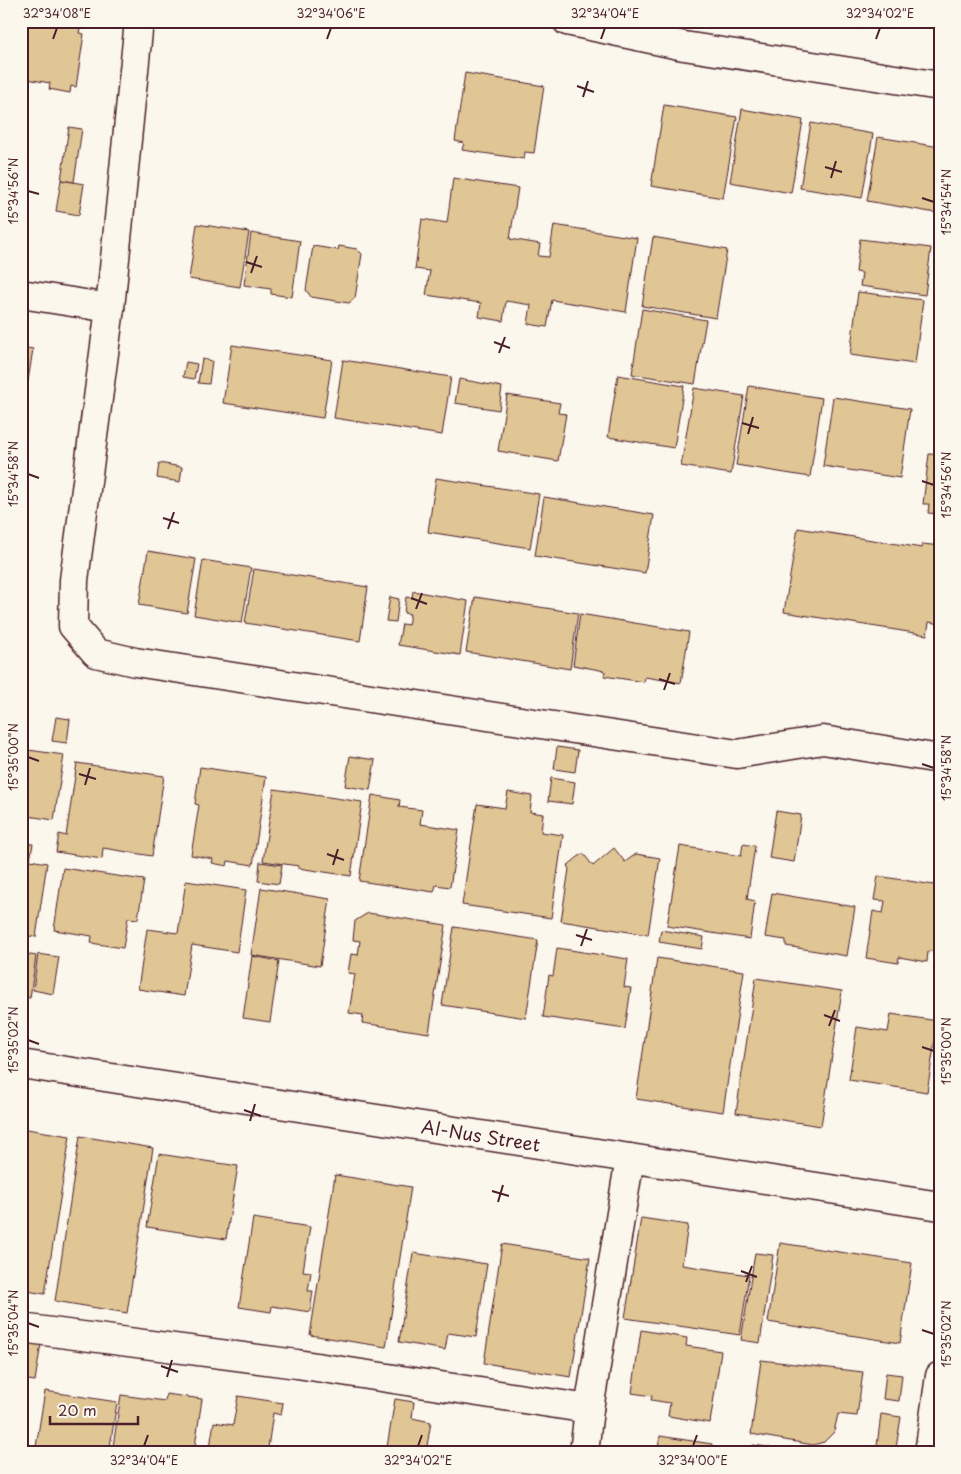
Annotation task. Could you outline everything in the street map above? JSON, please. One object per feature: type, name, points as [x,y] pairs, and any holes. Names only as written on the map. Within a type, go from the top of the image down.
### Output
[{"type":"street","points":[[139,21],[110,308],[74,580],[73,626],[96,652],[135,662],[737,754],[823,740],[940,759]]},
{"type":"street","points":[[567,21],[684,46],[940,86]]},
{"type":"street","points":[[21,294],[110,308]]},
{"type":"street","name":"Al-Nus Street","points":[[21,1064],[940,1206]]},
{"type":"street","points":[[584,1453],[589,1409],[630,1158]]},
{"type":"street","points":[[21,1328],[297,1364],[589,1409]]},
{"type":"street","points":[[929,1453],[940,1376]]},
{"type":"building","points":[[21,21],[67,21],[81,24],[79,33],[84,34],[76,87],[71,86],[70,93],[49,89],[50,83],[21,78]]},
{"type":"building","points":[[816,21],[861,21],[860,29]]},
{"type":"building","points":[[465,73],[544,86],[534,153],[525,152],[524,159],[462,150],[464,143],[455,141]]},
{"type":"building","points":[[664,105],[737,117],[723,198],[651,186]]},
{"type":"building","points":[[742,109],[803,120],[791,193],[730,182]]},
{"type":"building","points":[[811,123],[873,134],[862,198],[800,188]]},
{"type":"building","points":[[69,127],[82,129],[74,182],[61,180]]},
{"type":"building","points":[[878,137],[940,147],[940,190],[936,213],[867,201]]},
{"type":"building","points":[[453,178],[518,188],[510,239],[540,244],[538,256],[549,257],[554,225],[637,238],[626,312],[552,300],[547,327],[528,324],[531,305],[506,301],[503,321],[479,317],[481,303],[426,295],[430,271],[415,269],[422,219],[447,223]]},
{"type":"building","points":[[61,180],[84,184],[79,215],[56,211]]},
{"type":"building","points":[[197,224],[249,232],[240,287],[189,279]]},
{"type":"building","points":[[251,233],[300,241],[292,297],[271,294],[271,289],[244,285]]},
{"type":"building","points":[[653,237],[727,250],[716,318],[642,306]]},
{"type":"building","points":[[860,239],[931,248],[925,295],[860,286],[862,273],[856,272]]},
{"type":"building","points":[[313,246],[338,250],[339,246],[357,249],[362,254],[355,298],[349,303],[311,297],[306,290]]},
{"type":"building","points":[[858,292],[923,300],[915,364],[850,355]]},
{"type":"building","points":[[642,309],[706,320],[695,384],[632,374]]},
{"type":"building","points":[[232,345],[332,360],[323,418],[223,403]]},
{"type":"building","points":[[21,347],[33,349],[28,381],[21,379]]},
{"type":"building","points":[[202,359],[212,361],[209,384],[198,383]]},
{"type":"building","points":[[343,360],[451,377],[442,435],[334,418]]},
{"type":"building","points":[[186,362],[197,364],[194,379],[183,377]]},
{"type":"building","points":[[618,375],[684,386],[674,448],[608,437]]},
{"type":"building","points":[[459,379],[502,387],[499,410],[455,403]]},
{"type":"building","points":[[749,386],[822,398],[810,477],[736,465]]},
{"type":"building","points":[[694,388],[744,396],[731,474],[681,466]]},
{"type":"building","points":[[507,395],[560,403],[558,413],[566,414],[558,461],[498,451]]},
{"type":"building","points":[[833,397],[910,409],[900,478],[823,466]]},
{"type":"building","points":[[929,454],[940,455],[940,514],[928,513],[929,504],[923,504]]},
{"type":"building","points":[[159,463],[182,467],[180,482],[157,478]]},
{"type":"building","points":[[436,478],[539,494],[530,548],[428,532]]},
{"type":"building","points":[[544,497],[654,515],[645,573],[535,556]]},
{"type":"building","points":[[798,528],[922,548],[923,544],[940,546],[940,624],[929,622],[927,635],[784,612]]},
{"type":"building","points":[[148,551],[196,559],[187,613],[139,605]]},
{"type":"building","points":[[203,560],[251,568],[242,623],[194,615]]},
{"type":"building","points":[[254,569],[368,587],[360,641],[245,623]]},
{"type":"building","points":[[413,591],[468,601],[460,655],[398,645],[402,624],[408,625],[410,614],[404,613],[406,597],[412,598]]},
{"type":"building","points":[[390,597],[399,599],[396,622],[386,621]]},
{"type":"building","points":[[475,597],[578,613],[570,669],[466,652]]},
{"type":"building","points":[[580,614],[689,632],[681,683],[645,677],[644,682],[604,676],[605,671],[573,665]]},
{"type":"building","points":[[56,717],[70,719],[67,743],[52,741]]},
{"type":"building","points":[[557,747],[578,750],[575,772],[554,769]]},
{"type":"building","points":[[21,749],[64,755],[54,820],[21,815]]},
{"type":"building","points":[[350,756],[375,760],[370,790],[345,786]]},
{"type":"building","points":[[77,763],[164,776],[152,856],[103,848],[102,859],[56,852],[59,834],[66,836]]},
{"type":"building","points":[[200,767],[266,777],[253,865],[228,861],[227,866],[212,863],[213,859],[191,855],[199,805],[195,804]]},
{"type":"building","points":[[551,778],[575,782],[572,804],[548,801]]},
{"type":"building","points":[[274,789],[362,802],[351,876],[263,861]]},
{"type":"building","points":[[508,792],[532,796],[530,812],[543,814],[541,832],[563,835],[551,918],[462,905],[477,804],[505,808]]},
{"type":"building","points":[[372,795],[400,800],[399,807],[422,810],[420,824],[459,830],[450,887],[436,885],[434,892],[359,881]]},
{"type":"building","points":[[776,811],[801,815],[794,862],[769,858]]},
{"type":"building","points":[[21,843],[33,844],[30,860],[47,863],[36,937],[21,935]]},
{"type":"building","points":[[743,844],[755,846],[747,899],[755,901],[750,939],[667,926],[680,846],[741,856]]},
{"type":"building","points":[[614,848],[625,862],[636,854],[660,858],[648,935],[561,921],[569,869],[567,866],[583,853],[593,866]]},
{"type":"building","points":[[260,862],[282,865],[279,884],[258,881]]},
{"type":"building","points":[[63,868],[144,880],[138,919],[128,918],[123,948],[91,943],[92,936],[54,930]]},
{"type":"building","points":[[878,876],[940,886],[940,952],[928,951],[927,962],[899,957],[898,963],[866,958],[873,911],[883,913],[885,901],[874,900]]},
{"type":"building","points":[[186,881],[246,890],[237,952],[192,945],[184,996],[138,989],[147,929],[178,933]]},
{"type":"building","points":[[261,888],[330,899],[320,966],[251,955]]},
{"type":"building","points":[[772,893],[855,907],[847,956],[786,946],[786,940],[765,937]]},
{"type":"building","points":[[368,913],[446,925],[429,1033],[362,1023],[363,1015],[349,1013],[355,974],[348,973],[351,954],[358,955],[360,941],[353,940],[355,921]]},
{"type":"building","points":[[454,927],[538,940],[526,1018],[442,1005]]},
{"type":"building","points":[[661,930],[704,937],[702,949],[659,942]]},
{"type":"building","points":[[557,948],[628,959],[624,987],[631,988],[625,1029],[543,1017],[549,975],[553,976]]},
{"type":"building","points":[[21,953],[36,956],[30,998],[21,997]]},
{"type":"building","points":[[38,954],[59,957],[53,994],[33,990]]},
{"type":"building","points":[[252,956],[279,961],[270,1022],[243,1018]]},
{"type":"building","points":[[657,958],[744,971],[723,1112],[636,1099]]},
{"type":"building","points":[[756,978],[842,991],[821,1126],[736,1113]]},
{"type":"building","points":[[891,1014],[938,1021],[927,1092],[849,1080],[857,1027],[888,1032]]},
{"type":"building","points":[[21,1128],[70,1136],[45,1294],[21,1290]]},
{"type":"building","points":[[80,1136],[153,1148],[127,1313],[55,1301]]},
{"type":"building","points":[[159,1154],[238,1166],[226,1239],[147,1227]]},
{"type":"building","points":[[335,1175],[411,1187],[386,1347],[310,1335]]},
{"type":"building","points":[[253,1218],[310,1227],[303,1271],[311,1272],[308,1291],[313,1291],[310,1312],[272,1306],[271,1312],[239,1307]]},
{"type":"building","points":[[641,1218],[688,1225],[682,1265],[749,1275],[740,1335],[625,1318]]},
{"type":"building","points":[[780,1243],[912,1263],[900,1343],[768,1322]]},
{"type":"building","points":[[502,1244],[590,1258],[571,1377],[484,1363]]},
{"type":"building","points":[[413,1253],[487,1264],[476,1337],[448,1333],[445,1350],[399,1342]]},
{"type":"building","points":[[755,1253],[773,1255],[760,1343],[741,1340]]},
{"type":"building","points":[[641,1330],[687,1338],[686,1346],[721,1351],[710,1423],[668,1416],[670,1403],[651,1400],[652,1396],[632,1393]]},
{"type":"building","points":[[21,1335],[42,1338],[35,1381],[21,1379]]},
{"type":"building","points":[[761,1360],[863,1372],[857,1416],[838,1414],[834,1432],[824,1442],[813,1445],[751,1434]]},
{"type":"building","points":[[886,1373],[902,1375],[899,1401],[883,1399]]},
{"type":"building","points":[[45,1391],[117,1402],[109,1453],[35,1453]]},
{"type":"building","points":[[166,1394],[202,1399],[194,1453],[112,1453],[121,1395],[165,1401]]},
{"type":"building","points":[[238,1396],[283,1403],[281,1415],[273,1413],[268,1448],[285,1451],[285,1453],[209,1453],[214,1422],[233,1425]]},
{"type":"building","points":[[395,1399],[414,1402],[412,1418],[431,1422],[427,1446],[440,1448],[439,1453],[386,1453]]},
{"type":"building","points":[[881,1414],[901,1417],[896,1448],[877,1446]]},
{"type":"building","points":[[660,1436],[712,1444],[711,1451],[719,1453],[657,1453]]},
{"type":"building","points":[[753,1445],[810,1453],[752,1453]]}]
